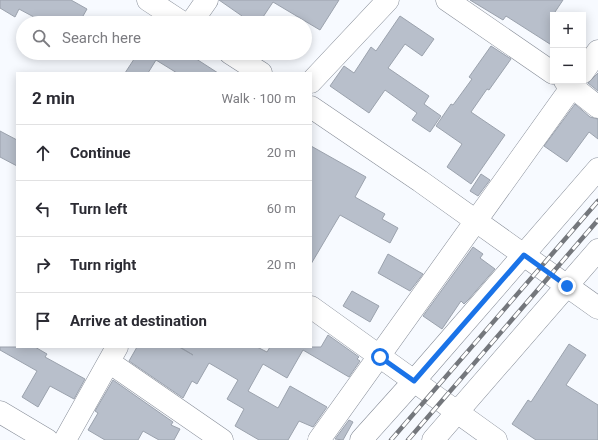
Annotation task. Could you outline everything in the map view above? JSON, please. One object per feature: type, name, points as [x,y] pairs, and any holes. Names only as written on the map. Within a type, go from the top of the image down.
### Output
[{"type":"street","points":[[148,0],[172,16]]},
{"type":"street","points":[[196,16],[207,0]]},
{"type":"street","points":[[312,81],[388,0]]},
{"type":"street","points":[[447,0],[550,71]]},
{"type":"street","points":[[586,66],[598,51]]},
{"type":"street","points":[[241,60],[259,72]]},
{"type":"street","points":[[319,440],[380,357],[476,220],[516,168],[571,84]]},
{"type":"street","points":[[578,84],[598,106]]},
{"type":"street","points":[[312,108],[476,220],[598,308]]},
{"type":"street","points":[[361,440],[524,255],[598,168]]},
{"type":"street","points":[[433,440],[598,250]]},
{"type":"street","points":[[312,309],[496,440]]},
{"type":"street","points":[[65,440],[113,354],[222,440]]},
{"type":"street","points":[[0,412],[47,440]]},
{"type":"building","points":[[0,0],[71,0],[87,9],[83,16],[32,16],[19,9],[15,17],[0,8]]},
{"type":"building","points":[[219,0],[339,0],[320,30],[312,25],[312,16],[296,16],[273,2],[264,16],[242,16]]},
{"type":"building","points":[[470,0],[563,0],[555,12],[550,12],[550,44],[506,16],[503,20]]},
{"type":"building","points":[[400,16],[434,39],[422,56],[405,44],[388,68],[429,96],[424,104],[441,116],[430,132],[412,120],[417,113],[385,90],[369,113],[330,86],[344,66],[354,73],[371,47],[376,51]]},
{"type":"building","points":[[491,46],[511,59],[471,112],[505,135],[471,184],[447,167],[462,144],[436,126],[451,104],[453,105],[472,79],[469,77]]},
{"type":"building","points":[[133,60],[156,60],[149,72],[126,72]]},
{"type":"building","points":[[156,60],[198,60],[216,72],[175,72]]},
{"type":"building","points":[[598,73],[598,91],[588,83]]},
{"type":"building","points":[[575,104],[590,117],[598,119],[598,139],[589,132],[567,162],[544,146]]},
{"type":"building","points":[[0,131],[16,139],[16,165],[0,157]]},
{"type":"building","points":[[312,147],[366,177],[355,197],[385,214],[382,219],[398,228],[390,243],[340,215],[312,262]]},
{"type":"building","points":[[481,174],[490,180],[478,196],[470,191]]},
{"type":"building","points":[[473,247],[483,254],[480,258],[495,269],[464,304],[461,301],[442,329],[423,316]]},
{"type":"building","points":[[388,254],[423,274],[410,291],[378,273]]},
{"type":"building","points":[[352,291],[379,306],[370,322],[343,306]]},
{"type":"building","points":[[328,335],[359,357],[357,359],[360,361],[349,377],[303,350],[287,378],[263,364],[248,391],[278,408],[290,386],[327,407],[313,427],[299,421],[288,440],[259,440],[235,426],[244,409],[227,399],[238,380],[209,363],[197,384],[192,381],[183,398],[129,361],[136,348],[181,348],[193,355],[182,348],[259,348],[267,352],[269,348],[321,347]]},
{"type":"building","points":[[569,344],[586,355],[566,385],[598,405],[598,440],[536,440],[512,424],[528,400],[531,402]]},
{"type":"building","points":[[0,347],[37,348],[47,354],[45,357],[85,379],[74,399],[50,386],[38,407],[22,397],[37,371],[0,350]]},
{"type":"building","points":[[113,380],[173,422],[171,425],[180,429],[174,440],[159,440],[143,431],[138,440],[105,440],[88,430],[98,413],[95,411]]},
{"type":"building","points":[[349,420],[353,422],[343,440],[335,439]]},
{"type":"railway","points":[[391,440],[598,201]]},
{"type":"railway","points":[[408,440],[598,220]]},
{"type":"route","points":[[380,357],[414,381],[524,255],[567,286]]}]
